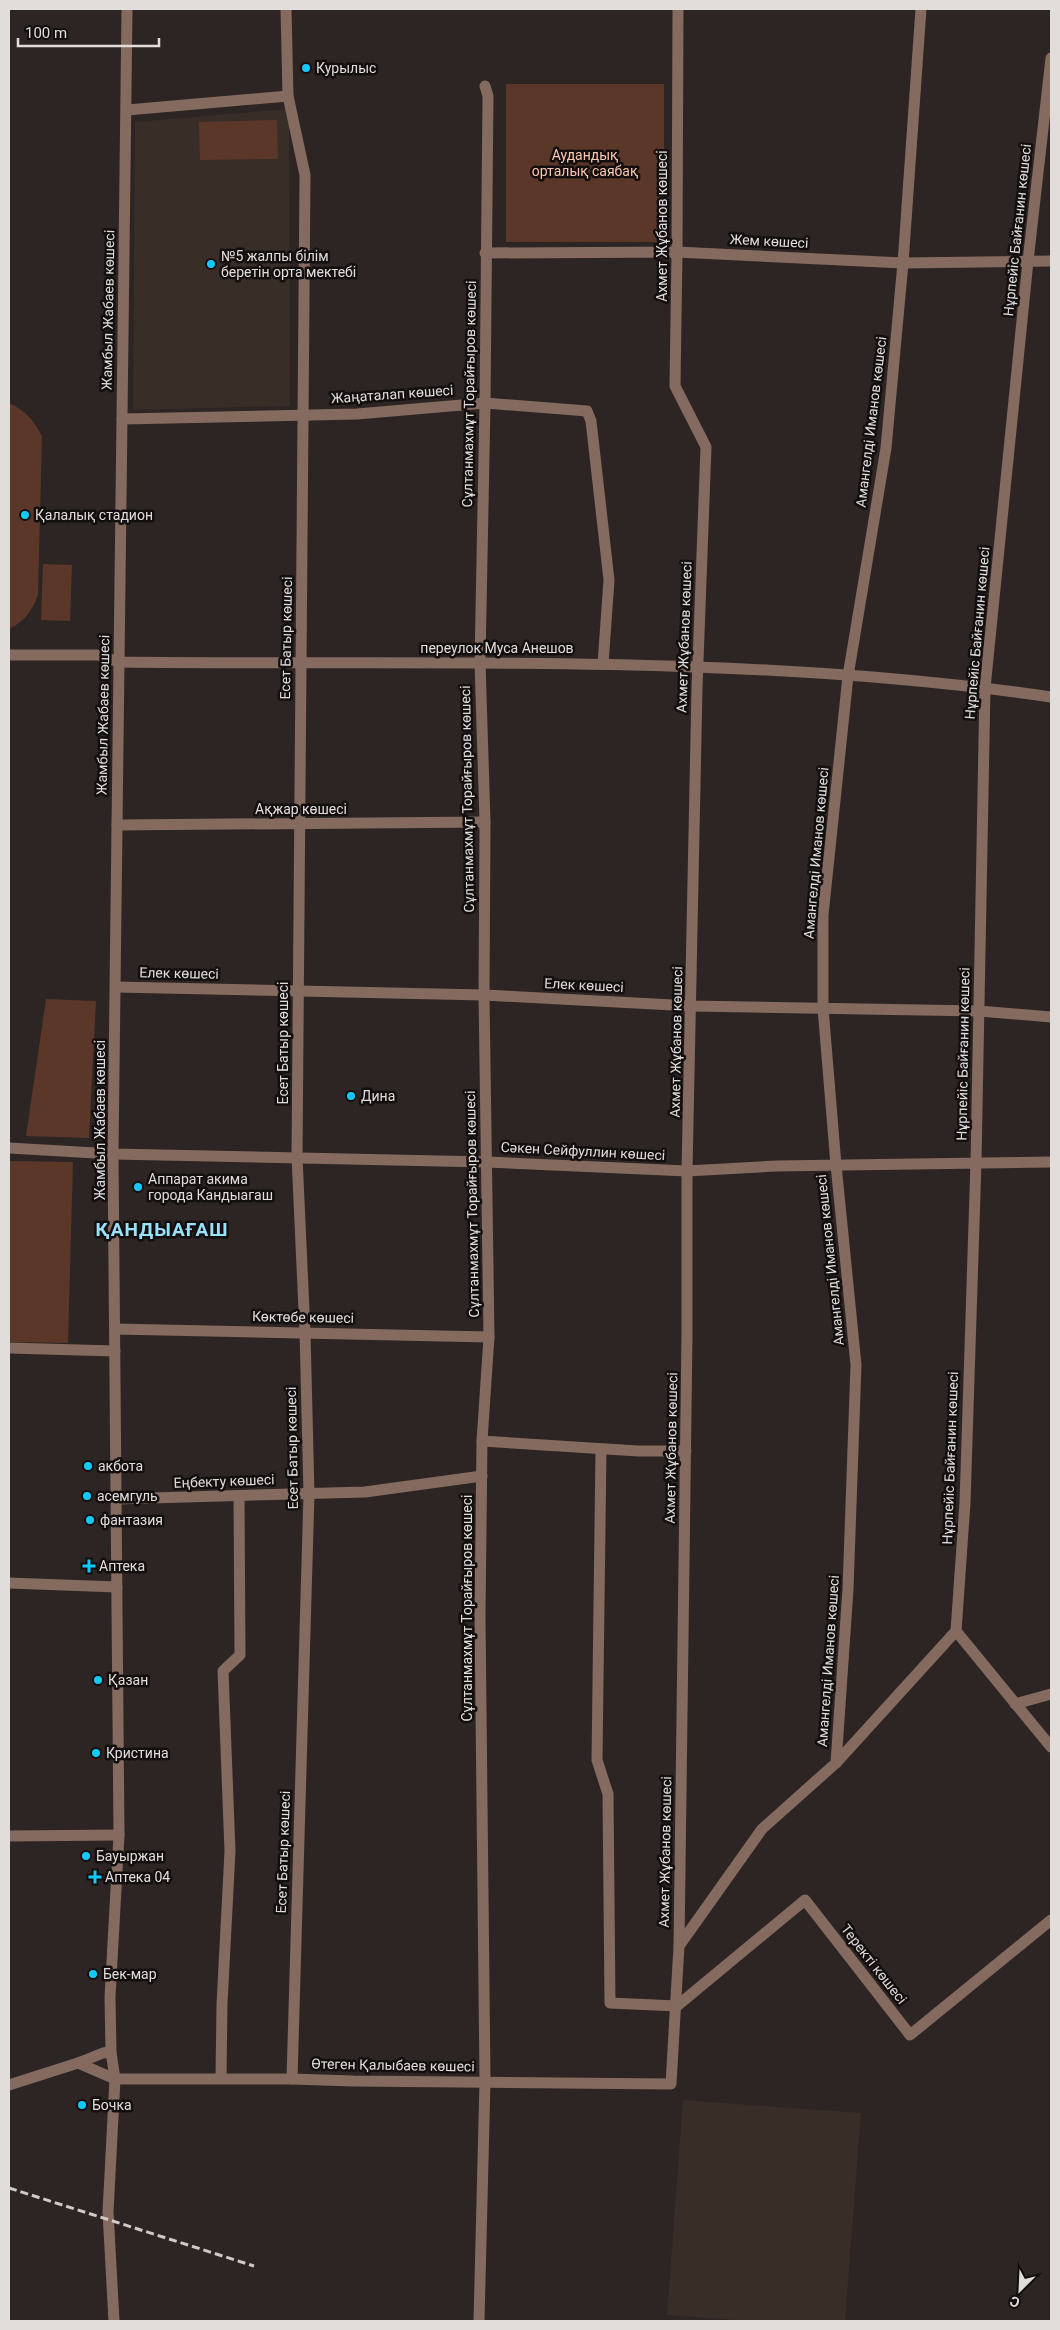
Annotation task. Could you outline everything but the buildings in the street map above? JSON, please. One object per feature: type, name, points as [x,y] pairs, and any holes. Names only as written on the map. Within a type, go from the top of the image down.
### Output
[{"type":"street","name":"Жамбыл Жабаев көшесі","points":[[114,2321],[108,2212],[115,2079],[110,2052],[110,1997],[119,1835],[113,1154],[127,9]]},
{"type":"street","name":"Есет Батыр көшесі","points":[[286,9],[288,96],[305,174],[296,1157],[305,1332],[309,1494],[292,2078]]},
{"type":"street","name":"Ахмет Жұбанов көшесі","points":[[671,2084],[679,1946],[686,1450],[687,1171],[698,667],[706,447],[675,386],[678,9]]},
{"type":"street","name":"Амангелді Иманов көшесі","points":[[836,1764],[848,1589],[856,1365],[836,1165],[823,1008],[823,915],[848,676],[886,448],[903,262],[921,9]]},
{"type":"street","name":"Нұрпейіс Байғанин көшесі","points":[[956,1631],[965,1503],[976,1162],[985,688],[1028,261],[1051,58]]},
{"type":"street","name":"Сұлтанмахмұт Торайғыров көшесі","points":[[479,2321],[485,2082],[480,1616],[482,1440],[489,1337],[484,995],[485,822],[480,662],[488,96],[485,86]]},
{"type":"street","points":[[127,110],[288,96]]},
{"type":"street","name":"Жем көшесі","points":[[485,253],[677,252],[903,262],[1051,260]]},
{"type":"street","name":"Жаңаталап көшесі","points":[[122,418],[357,414],[485,403],[588,411],[591,420],[609,580],[603,664]]},
{"type":"street","name":"переулок Муса Анешов","points":[[9,655],[98,654],[119,662],[301,664],[480,662],[698,667],[848,676],[985,688],[1051,697]]},
{"type":"street","name":"Ақжар көшесі","points":[[117,824],[485,822]]},
{"type":"street","name":"Елек көшесі","points":[[116,987],[484,995],[692,1006],[979,1011],[1051,1017]]},
{"type":"street","name":"Сәкен Сейфуллин көшесі","points":[[9,1148],[113,1154],[487,1162],[687,1171],[836,1165],[1051,1162]]},
{"type":"street","name":"Көктөбе көшесі","points":[[115,1328],[489,1337]]},
{"type":"street","points":[[9,1348],[115,1351]]},
{"type":"street","points":[[482,1440],[638,1451],[686,1450]]},
{"type":"street","points":[[601,1449],[597,1760],[608,1794],[610,2003],[677,2006]]},
{"type":"street","name":"Еңбекту көшесі","points":[[116,1499],[365,1492],[482,1476]]},
{"type":"street","points":[[221,2078],[222,2004],[230,1851],[223,1671],[240,1655],[239,1496]]},
{"type":"street","points":[[9,1583],[117,1587]]},
{"type":"street","points":[[679,1946],[762,1829],[836,1764],[956,1631],[1051,1748]]},
{"type":"street","points":[[1016,1704],[1051,1694]]},
{"type":"street","points":[[9,1836],[119,1835]]},
{"type":"street","name":"Теректі көшесі","points":[[677,2006],[805,1900],[910,2035],[1051,1920]]},
{"type":"street","points":[[9,2085],[110,2052]]},
{"type":"street","points":[[78,2063],[115,2079]]},
{"type":"street","name":"Өтеген Қалыбаев көшесі","points":[[115,2079],[292,2078],[352,2081],[671,2084]]},
{"type":"shaded area","name":"№5 жалпы білім беретін орта мектебі","points":[[289,109],[290,406],[133,410],[135,122]]},
{"type":"shaded area","points":[[683,2100],[861,2113],[845,2321],[749,2321],[667,2315]]},
{"type":"green space","name":"Аудандық орталық саябақ","points":[[506,84],[664,84],[664,242],[506,242]]},
{"type":"green space","points":[[277,120],[278,159],[200,160],[199,122]]},
{"type":"green space","name":"Қалалық стадион","points":[[9,403],[20,409],[28,417],[42,436],[38,595],[27,615],[9,629]]},
{"type":"green space","points":[[43,564],[72,565],[70,621],[41,620]]},
{"type":"green space","points":[[46,999],[96,1001],[89,1138],[26,1136]]},
{"type":"green space","points":[[9,1161],[73,1162],[68,1343],[9,1342]]},
{"type":"railway","points":[[9,2188],[254,2266]]},
{"type":"place","name":"Курылыс","points":[[306,68]]},
{"type":"place","name":"№5 жалпы білім беретін орта мектебі","points":[[211,264]]},
{"type":"place","name":"Қалалық стадион","points":[[25,515]]},
{"type":"place","name":"Дина","points":[[351,1096]]},
{"type":"place","name":"Аппарат акима города Кандыагаш","points":[[138,1187]]},
{"type":"place","name":"акбота","points":[[88,1466]]},
{"type":"place","name":"асемгуль","points":[[87,1496]]},
{"type":"place","name":"фантазия","points":[[90,1520]]},
{"type":"place","name":"Аптека","points":[[89,1566]]},
{"type":"place","name":"Қазан","points":[[98,1680]]},
{"type":"place","name":"Кристина","points":[[96,1753]]},
{"type":"place","name":"Бауыржан","points":[[86,1856]]},
{"type":"place","name":"Аптека 04","points":[[95,1877]]},
{"type":"place","name":"Бек-мар","points":[[93,1974]]},
{"type":"place","name":"Бочка","points":[[82,2105]]},
{"type":"district","name":"ҚАНДЫАҒАШ","points":[[162,1229]]}]
